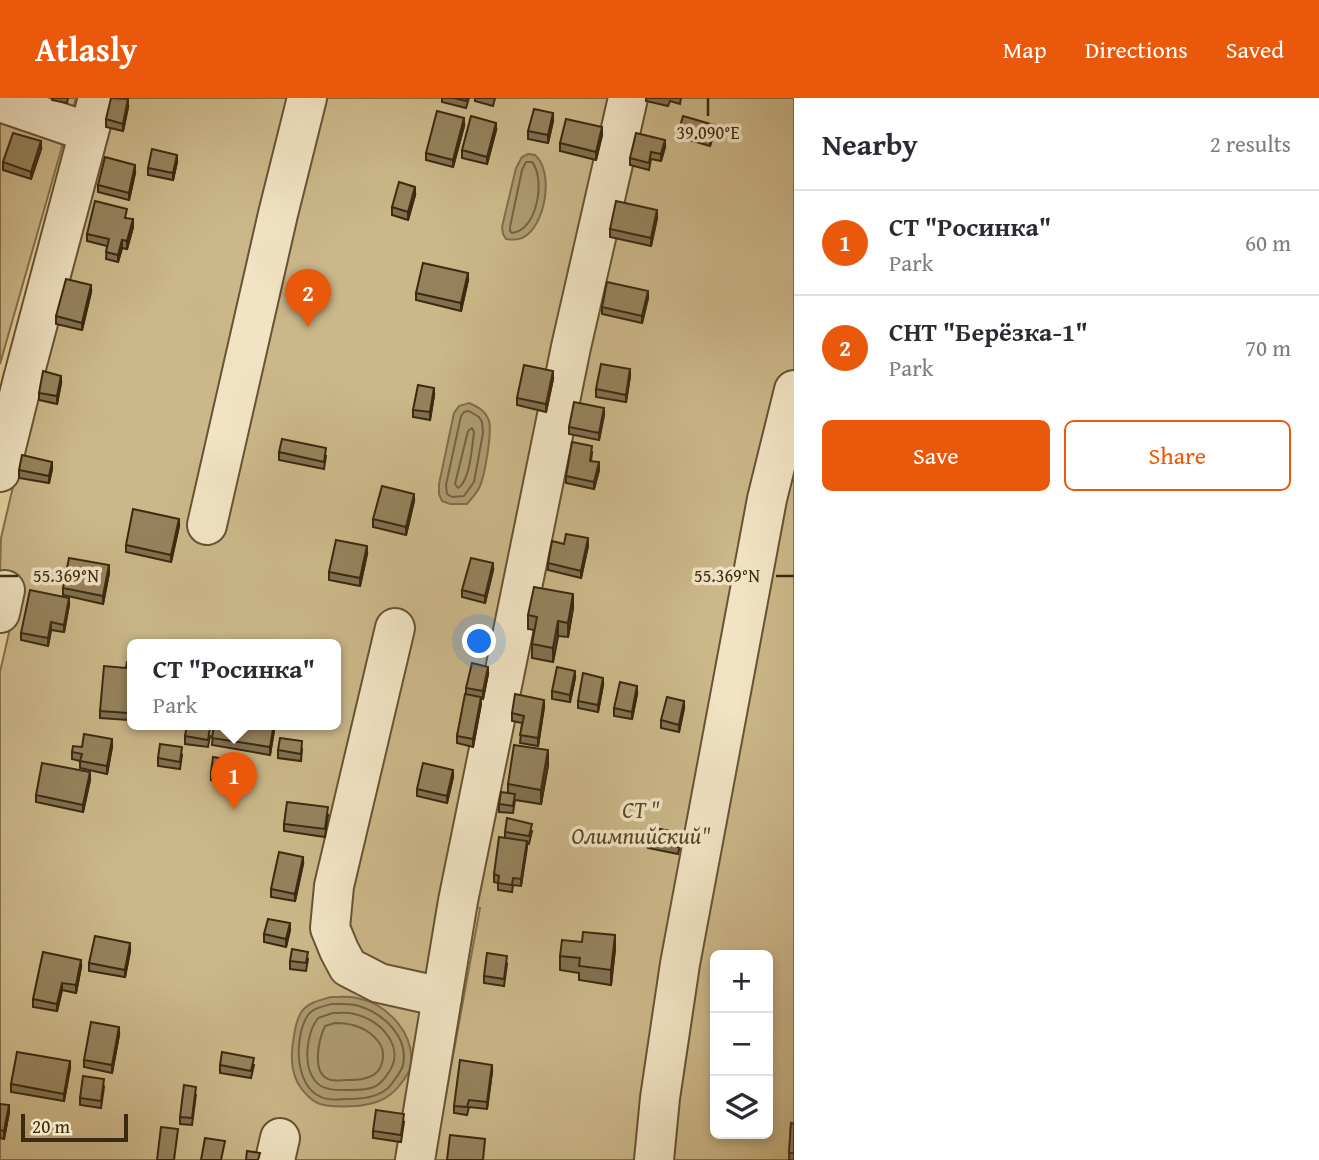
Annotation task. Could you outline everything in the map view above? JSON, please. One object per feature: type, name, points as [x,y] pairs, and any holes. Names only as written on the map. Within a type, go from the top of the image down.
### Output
[{"type":"lane","points":[[207,525],[307,98]]},
{"type":"lane","points":[[415,1160],[458,901],[571,347],[628,98]]},
{"type":"lane","points":[[0,102],[93,115],[11,375],[0,472]]},
{"type":"lane","points":[[654,1160],[660,1098],[680,964],[767,499],[794,390]]},
{"type":"lane","points":[[395,628],[334,886],[330,928],[348,967],[379,983],[442,997]]},
{"type":"green space","points":[[0,98],[76,98],[0,364]]},
{"type":"green space","points":[[110,98],[619,98],[406,1160],[0,1160],[0,672],[21,580],[0,574],[1,538]]},
{"type":"green space","name":"СТ \" Олимпийский\"","points":[[637,98],[794,98],[794,1160],[434,1160],[480,908],[469,906]]},
{"type":"water","points":[[535,155],[541,163],[545,174],[545,199],[537,223],[530,232],[520,239],[506,239],[502,227],[516,168],[522,157]]},
{"type":"water","points":[[469,403],[484,412],[489,421],[486,463],[480,486],[467,504],[450,504],[442,501],[439,484],[454,413],[459,406]]},
{"type":"water","points":[[331,997],[351,997],[368,1001],[389,1014],[404,1033],[411,1056],[409,1070],[395,1091],[385,1098],[357,1106],[324,1105],[316,1103],[297,1082],[292,1052],[299,1016],[308,1005]]},
{"type":"building","points":[[111,98],[128,99],[123,124],[106,119]]},
{"type":"building","points":[[534,109],[553,113],[548,135],[528,131]]},
{"type":"building","points":[[437,111],[464,118],[453,160],[426,153]]},
{"type":"building","points":[[471,116],[496,123],[487,157],[462,150]]},
{"type":"building","points":[[683,116],[714,125],[710,138],[679,130]]},
{"type":"building","points":[[566,119],[602,127],[596,152],[560,143]]},
{"type":"building","points":[[13,133],[41,141],[31,172],[3,162]]},
{"type":"building","points":[[636,133],[665,140],[661,154],[651,152],[649,163],[630,158]]},
{"type":"building","points":[[152,149],[177,155],[173,173],[148,168]]},
{"type":"building","points":[[105,157],[135,165],[129,193],[98,185]]},
{"type":"building","points":[[399,182],[415,187],[408,212],[392,207]]},
{"type":"building","points":[[95,201],[127,209],[125,218],[133,219],[127,241],[122,240],[118,255],[106,252],[109,239],[87,234]]},
{"type":"building","points":[[616,201],[657,210],[651,238],[610,229]]},
{"type":"building","points":[[423,263],[468,273],[461,303],[416,293]]},
{"type":"building","points":[[66,279],[91,285],[82,323],[56,316]]},
{"type":"building","points":[[607,282],[648,291],[642,316],[602,307]]},
{"type":"building","points":[[601,364],[630,369],[626,395],[596,389]]},
{"type":"building","points":[[524,365],[553,371],[546,404],[517,398]]},
{"type":"building","points":[[43,371],[61,376],[57,396],[39,393]]},
{"type":"building","points":[[418,385],[434,388],[430,412],[413,410]]},
{"type":"building","points":[[574,402],[604,408],[599,433],[569,427]]},
{"type":"building","points":[[282,439],[326,448],[324,462],[279,452]]},
{"type":"building","points":[[572,442],[592,446],[590,461],[599,462],[594,482],[566,476]]},
{"type":"building","points":[[22,455],[52,462],[49,476],[19,470]]},
{"type":"building","points":[[382,486],[414,494],[406,527],[373,519]]},
{"type":"building","points":[[133,509],[179,519],[171,555],[126,545]]},
{"type":"building","points":[[566,534],[588,538],[581,571],[548,563],[552,541],[564,544]]},
{"type":"building","points":[[336,540],[367,546],[360,578],[329,572]]},
{"type":"building","points":[[69,558],[109,565],[103,596],[63,588]]},
{"type":"building","points":[[471,558],[493,563],[485,596],[462,590]]},
{"type":"building","points":[[534,587],[573,594],[568,623],[558,621],[553,648],[532,644],[537,617],[528,615]]},
{"type":"building","points":[[30,590],[69,598],[64,625],[51,622],[48,638],[21,633]]},
{"type":"building","points":[[127,662],[127,713],[100,711],[104,666],[126,668]]},
{"type":"building","points":[[472,663],[488,667],[483,691],[466,688]]},
{"type":"building","points":[[557,667],[575,671],[570,695],[552,691]]},
{"type":"building","points":[[583,673],[603,678],[598,705],[578,701]]},
{"type":"building","points":[[620,682],[637,686],[632,712],[614,708]]},
{"type":"building","points":[[465,694],[481,697],[473,739],[457,736]]},
{"type":"building","points":[[515,694],[544,700],[538,738],[520,735],[524,716],[512,713]]},
{"type":"building","points":[[667,697],[684,701],[679,725],[661,720]]},
{"type":"building","points":[[186,730],[210,730],[208,740],[185,736]]},
{"type":"building","points":[[213,730],[273,730],[270,747],[212,738]]},
{"type":"building","points":[[84,734],[112,739],[107,766],[80,761],[82,754],[72,752],[73,746],[82,747]]},
{"type":"building","points":[[280,738],[302,741],[301,754],[278,750]]},
{"type":"building","points":[[160,744],[182,747],[180,762],[158,758]]},
{"type":"building","points":[[514,745],[548,750],[541,790],[508,784]]},
{"type":"building","points":[[213,757],[244,762],[242,777],[211,772]]},
{"type":"building","points":[[42,763],[90,772],[83,805],[36,795]]},
{"type":"building","points":[[423,763],[453,770],[447,796],[417,789]]},
{"type":"building","points":[[501,792],[515,794],[513,806],[499,804]]},
{"type":"building","points":[[287,802],[328,807],[325,829],[284,824]]},
{"type":"building","points":[[507,818],[532,824],[529,836],[505,832]]},
{"type":"building","points":[[650,827],[681,833],[678,847],[648,841]]},
{"type":"building","points":[[499,837],[527,841],[521,879],[513,878],[512,885],[498,883],[499,876],[494,874]]},
{"type":"building","points":[[279,852],[303,857],[295,894],[271,889]]},
{"type":"building","points":[[268,919],[290,923],[286,939],[264,934]]},
{"type":"building","points":[[583,932],[615,935],[611,970],[579,966],[580,958],[560,956],[562,940],[582,942]]},
{"type":"building","points":[[95,936],[130,943],[125,970],[89,963]]},
{"type":"building","points":[[292,949],[308,952],[306,963],[290,961]]},
{"type":"building","points":[[43,952],[81,960],[76,985],[62,983],[57,1004],[33,999]]},
{"type":"building","points":[[487,953],[507,956],[504,979],[484,976]]},
{"type":"building","points":[[91,1022],[119,1027],[112,1065],[84,1060]]},
{"type":"building","points":[[17,1052],[70,1061],[64,1094],[11,1084]]},
{"type":"building","points":[[222,1052],[254,1058],[251,1071],[220,1065]]},
{"type":"building","points":[[460,1060],[492,1065],[487,1102],[469,1100],[467,1107],[454,1106]]},
{"type":"building","points":[[83,1076],[104,1079],[101,1101],[80,1098]]},
{"type":"building","points":[[184,1085],[196,1087],[192,1118],[180,1117]]},
{"type":"building","points":[[0,1104],[9,1105],[4,1131],[0,1130]]},
{"type":"building","points":[[376,1110],[404,1114],[401,1135],[373,1131]]},
{"type":"building","points":[[791,1123],[794,1124],[794,1153],[789,1153]]},
{"type":"building","points":[[161,1127],[178,1129],[174,1160],[157,1160]]},
{"type":"building","points":[[450,1135],[485,1139],[483,1160],[447,1160]]},
{"type":"building","points":[[205,1138],[225,1141],[221,1160],[201,1160]]},
{"type":"building","points":[[247,1151],[260,1153],[258,1160],[246,1160]]},
{"type":"place","name":"СНТ \"Берёзка-1\"","points":[[308,327]]},
{"type":"place","name":"СТ \"Росинка\"","points":[[234,810]]}]
